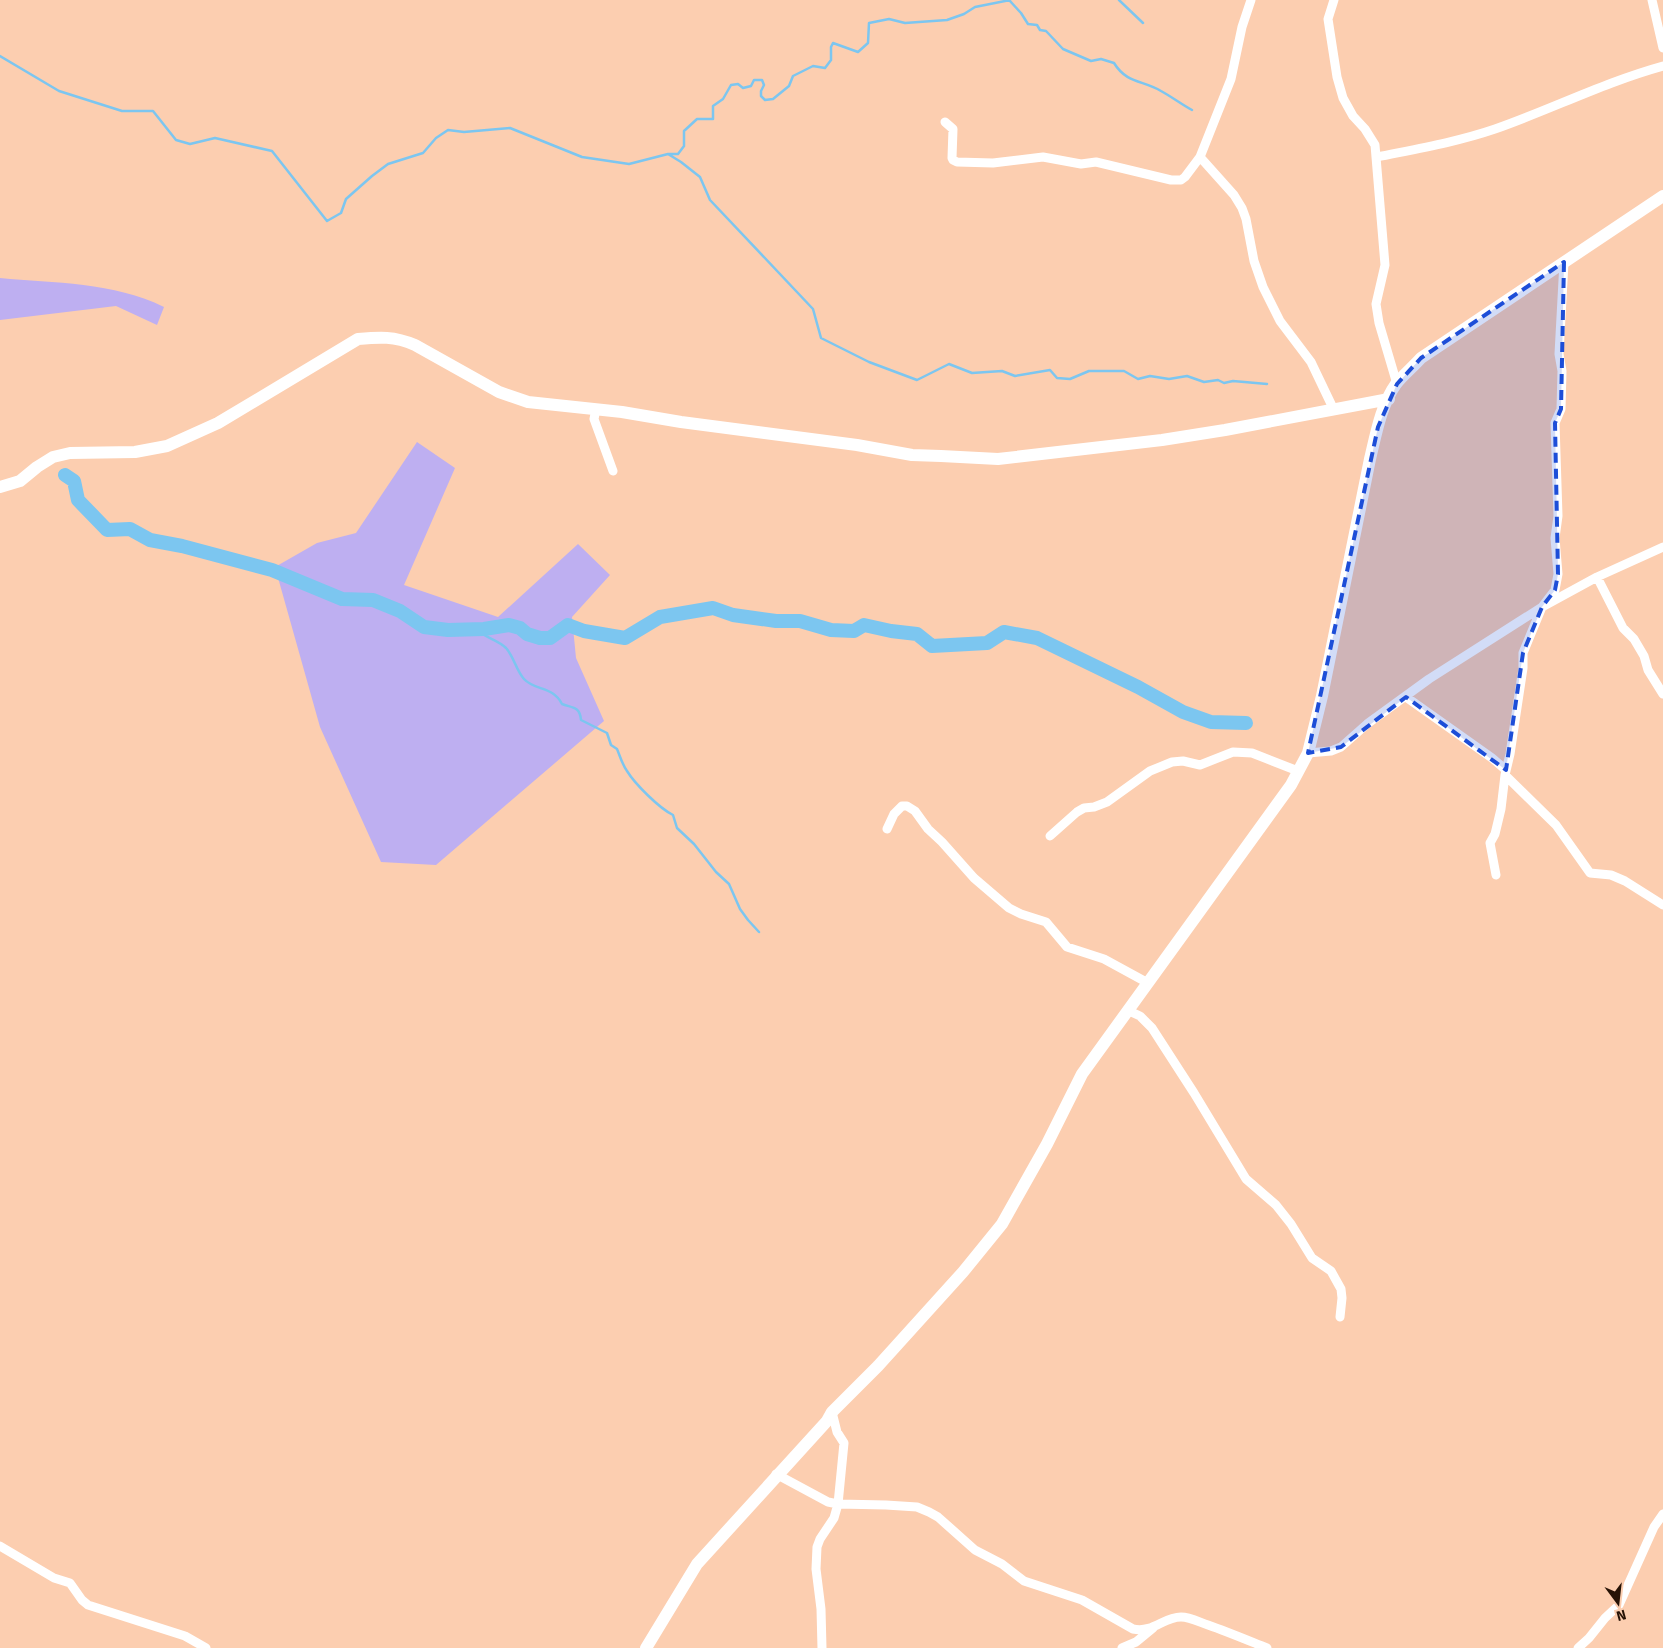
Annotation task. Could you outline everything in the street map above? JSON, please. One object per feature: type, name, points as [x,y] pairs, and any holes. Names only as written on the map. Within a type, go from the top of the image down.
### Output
[{"type":"street","points":[[945,122],[953,129],[952,158],[958,162],[993,163],[1043,157],[1081,164],[1096,162],[1176,181],[1185,177],[1200,157],[1231,80],[1242,27],[1251,0]]},
{"type":"street","points":[[1334,0],[1328,19],[1337,77],[1343,98],[1353,116],[1375,144],[1385,265],[1376,304],[1379,323],[1397,384]]},
{"type":"street","points":[[1652,0],[1663,48]]},
{"type":"street","points":[[1377,157],[1459,140],[1494,129],[1629,76],[1663,66]]},
{"type":"street","points":[[1200,157],[1234,195],[1242,208],[1254,261],[1263,287],[1280,321],[1311,362],[1333,408]]},
{"type":"street","points":[[646,1648],[697,1564],[776,1474],[827,1421],[832,1412],[878,1366],[983,1250],[1002,1224],[1047,1144],[1082,1074],[1285,793],[1308,753],[1322,696],[1370,459],[1388,398],[1397,384],[1421,358],[1663,196]]},
{"type":"street","points":[[1496,875],[1490,843],[1495,834],[1501,809],[1505,773],[1510,754],[1522,678],[1523,653],[1542,607],[1555,590],[1558,574],[1555,538],[1558,516],[1555,423],[1561,410],[1562,371],[1559,354],[1564,262]]},
{"type":"street","points":[[0,487],[20,481],[53,457],[70,453],[135,452],[167,446],[218,423],[358,339],[382,337],[400,339],[415,345],[499,392],[528,402],[596,409],[912,454],[998,459],[1100,448],[1216,432],[1388,398]]},
{"type":"street","points":[[596,409],[594,419],[613,471]]},
{"type":"street","points":[[1308,753],[1322,753],[1341,747],[1367,724],[1429,679],[1542,607],[1596,577],[1663,547]]},
{"type":"street","points":[[1596,577],[1623,628],[1634,639],[1644,656],[1648,670],[1663,694]]},
{"type":"street","points":[[1406,697],[1492,758],[1556,825],[1590,873],[1611,875],[1625,881],[1663,905]]},
{"type":"street","points":[[1050,836],[1084,808],[1094,807],[1107,802],[1150,771],[1172,762],[1183,761],[1200,765],[1233,752],[1252,753],[1298,771]]},
{"type":"street","points":[[887,828],[894,814],[902,806],[907,806],[915,811],[928,829],[974,878],[1009,908],[1046,922],[1067,948],[1104,959],[1148,983]]},
{"type":"street","points":[[1127,1010],[1140,1016],[1152,1028],[1246,1178],[1276,1205],[1291,1224],[1312,1258],[1331,1272],[1341,1290],[1340,1317]]},
{"type":"street","points":[[822,1648],[821,1610],[816,1569],[817,1547],[834,1518],[838,1504],[844,1442],[837,1432],[832,1412]]},
{"type":"street","points":[[776,1474],[820,1499],[838,1504],[886,1504],[923,1509],[938,1517],[976,1550],[1002,1564],[1024,1581],[1082,1600],[1133,1629],[1153,1628]]},
{"type":"street","points":[[1578,1648],[1619,1605],[1654,1527],[1663,1514]]},
{"type":"street","points":[[0,1546],[54,1578],[70,1583],[82,1600],[88,1604],[185,1636],[206,1648]]},
{"type":"street","points":[[1122,1648],[1136,1642],[1153,1628],[1172,1618],[1184,1617],[1267,1648]]},
{"type":"highlighted area","points":[[1564,262],[1561,409],[1555,423],[1558,574],[1555,590],[1542,607],[1523,653],[1506,770],[1406,697],[1341,747],[1308,753],[1378,427],[1397,384],[1421,358]]},
{"type":"shaded area","points":[[0,278],[104,288],[145,299],[164,307],[157,325],[116,306],[0,320]]},
{"type":"shaded area","points":[[417,442],[455,468],[404,585],[498,617],[578,544],[610,575],[572,617],[576,658],[604,721],[436,865],[381,862],[320,727],[275,567],[317,543],[356,533]]},
{"type":"waterway","points":[[1009,0],[1028,24],[1037,25],[1040,30],[1046,31],[1063,49],[1091,61],[1101,59],[1114,63],[1124,75],[1165,93],[1192,110]]},
{"type":"waterway","points":[[668,154],[678,154],[684,146],[684,131],[697,119],[713,119],[713,106],[723,99],[731,85],[738,84],[743,88],[751,86],[754,80],[762,80],[764,85],[761,96],[765,100],[773,99],[789,86],[793,76],[813,66],[825,68],[831,60],[831,47],[833,43],[858,52],[868,43],[869,23],[889,19],[905,23],[947,20],[964,14],[975,7],[1010,0]]},
{"type":"waterway","points":[[1119,0],[1143,23]]},
{"type":"waterway","points":[[0,56],[59,91],[122,111],[153,111],[176,140],[190,144],[215,138],[272,151],[327,221],[341,213],[346,199],[372,176],[388,164],[423,153],[436,138],[448,130],[464,132],[510,128],[582,157],[629,164],[668,154],[700,177],[710,200],[813,309],[821,338],[869,362],[917,380],[949,364],[972,373],[1002,371],[1015,376],[1050,370],[1057,378],[1070,379],[1089,371],[1124,371],[1138,379],[1150,376],[1169,379],[1187,376],[1204,382],[1218,380],[1224,383],[1233,381],[1267,384]]},
{"type":"waterway","points":[[65,475],[74,481],[78,500],[107,530],[130,529],[150,540],[182,546],[272,570],[342,599],[373,600],[400,611],[424,627],[448,630],[484,629],[509,625],[520,628],[527,634],[540,638],[550,638],[568,625],[584,631],[625,638],[660,617],[713,608],[733,615],[776,621],[800,621],[831,630],[854,631],[864,625],[917,634],[932,646],[987,643],[1004,632],[1037,638],[1138,687],[1183,712],[1211,722],[1246,723]]},
{"type":"waterway","points":[[477,629],[506,648],[521,675],[528,683],[554,694],[562,704],[577,710],[581,720],[607,733],[611,745],[617,749],[624,766],[631,776],[641,789],[673,815],[677,828],[694,844],[716,872],[729,884],[740,909],[759,932]]}]
